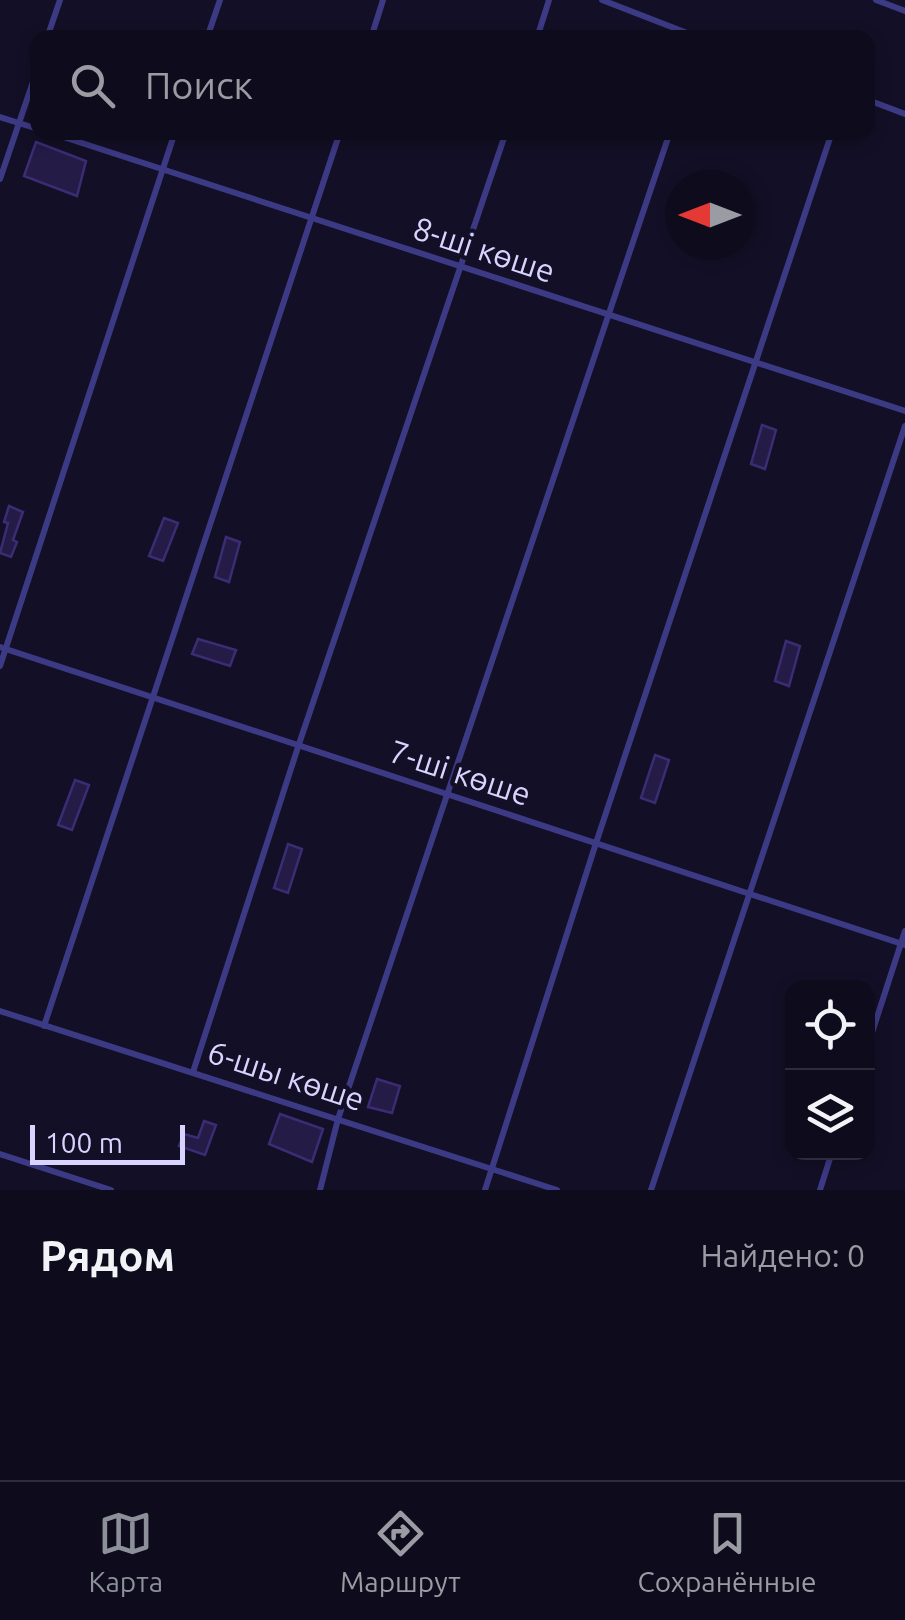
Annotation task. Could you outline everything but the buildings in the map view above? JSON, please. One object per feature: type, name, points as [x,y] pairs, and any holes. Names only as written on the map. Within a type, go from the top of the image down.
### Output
[{"type":"lane","points":[[51,30],[60,0]]},
{"type":"lane","points":[[210,30],[220,0]]},
{"type":"lane","points":[[374,30],[383,0]]},
{"type":"lane","points":[[540,30],[549,0]]},
{"type":"lane","points":[[602,0],[679,30]]},
{"type":"lane","points":[[876,0],[905,11]]},
{"type":"lane","points":[[0,179],[30,91]]},
{"type":"lane","points":[[875,103],[905,114]]},
{"type":"lane","points":[[0,117],[30,126]]},
{"type":"lane","name":"8-ші көше","points":[[72,140],[905,411]]},
{"type":"lane","points":[[0,666],[172,140]]},
{"type":"lane","points":[[44,1026],[337,140]]},
{"type":"lane","points":[[193,1072],[298,747],[503,140]]},
{"type":"lane","points":[[320,1190],[338,1119],[667,140]]},
{"type":"lane","points":[[485,1190],[829,140]]},
{"type":"lane","points":[[651,1190],[905,426]]},
{"type":"lane","name":"7-ші көше","points":[[3,648],[903,944]]},
{"type":"lane","points":[[875,1025],[905,932]]},
{"type":"lane","name":"6-шы көше","points":[[0,1011],[557,1190]]},
{"type":"lane","points":[[0,1154],[111,1190]]},
{"type":"lane","points":[[820,1190],[829,1160]]}]
